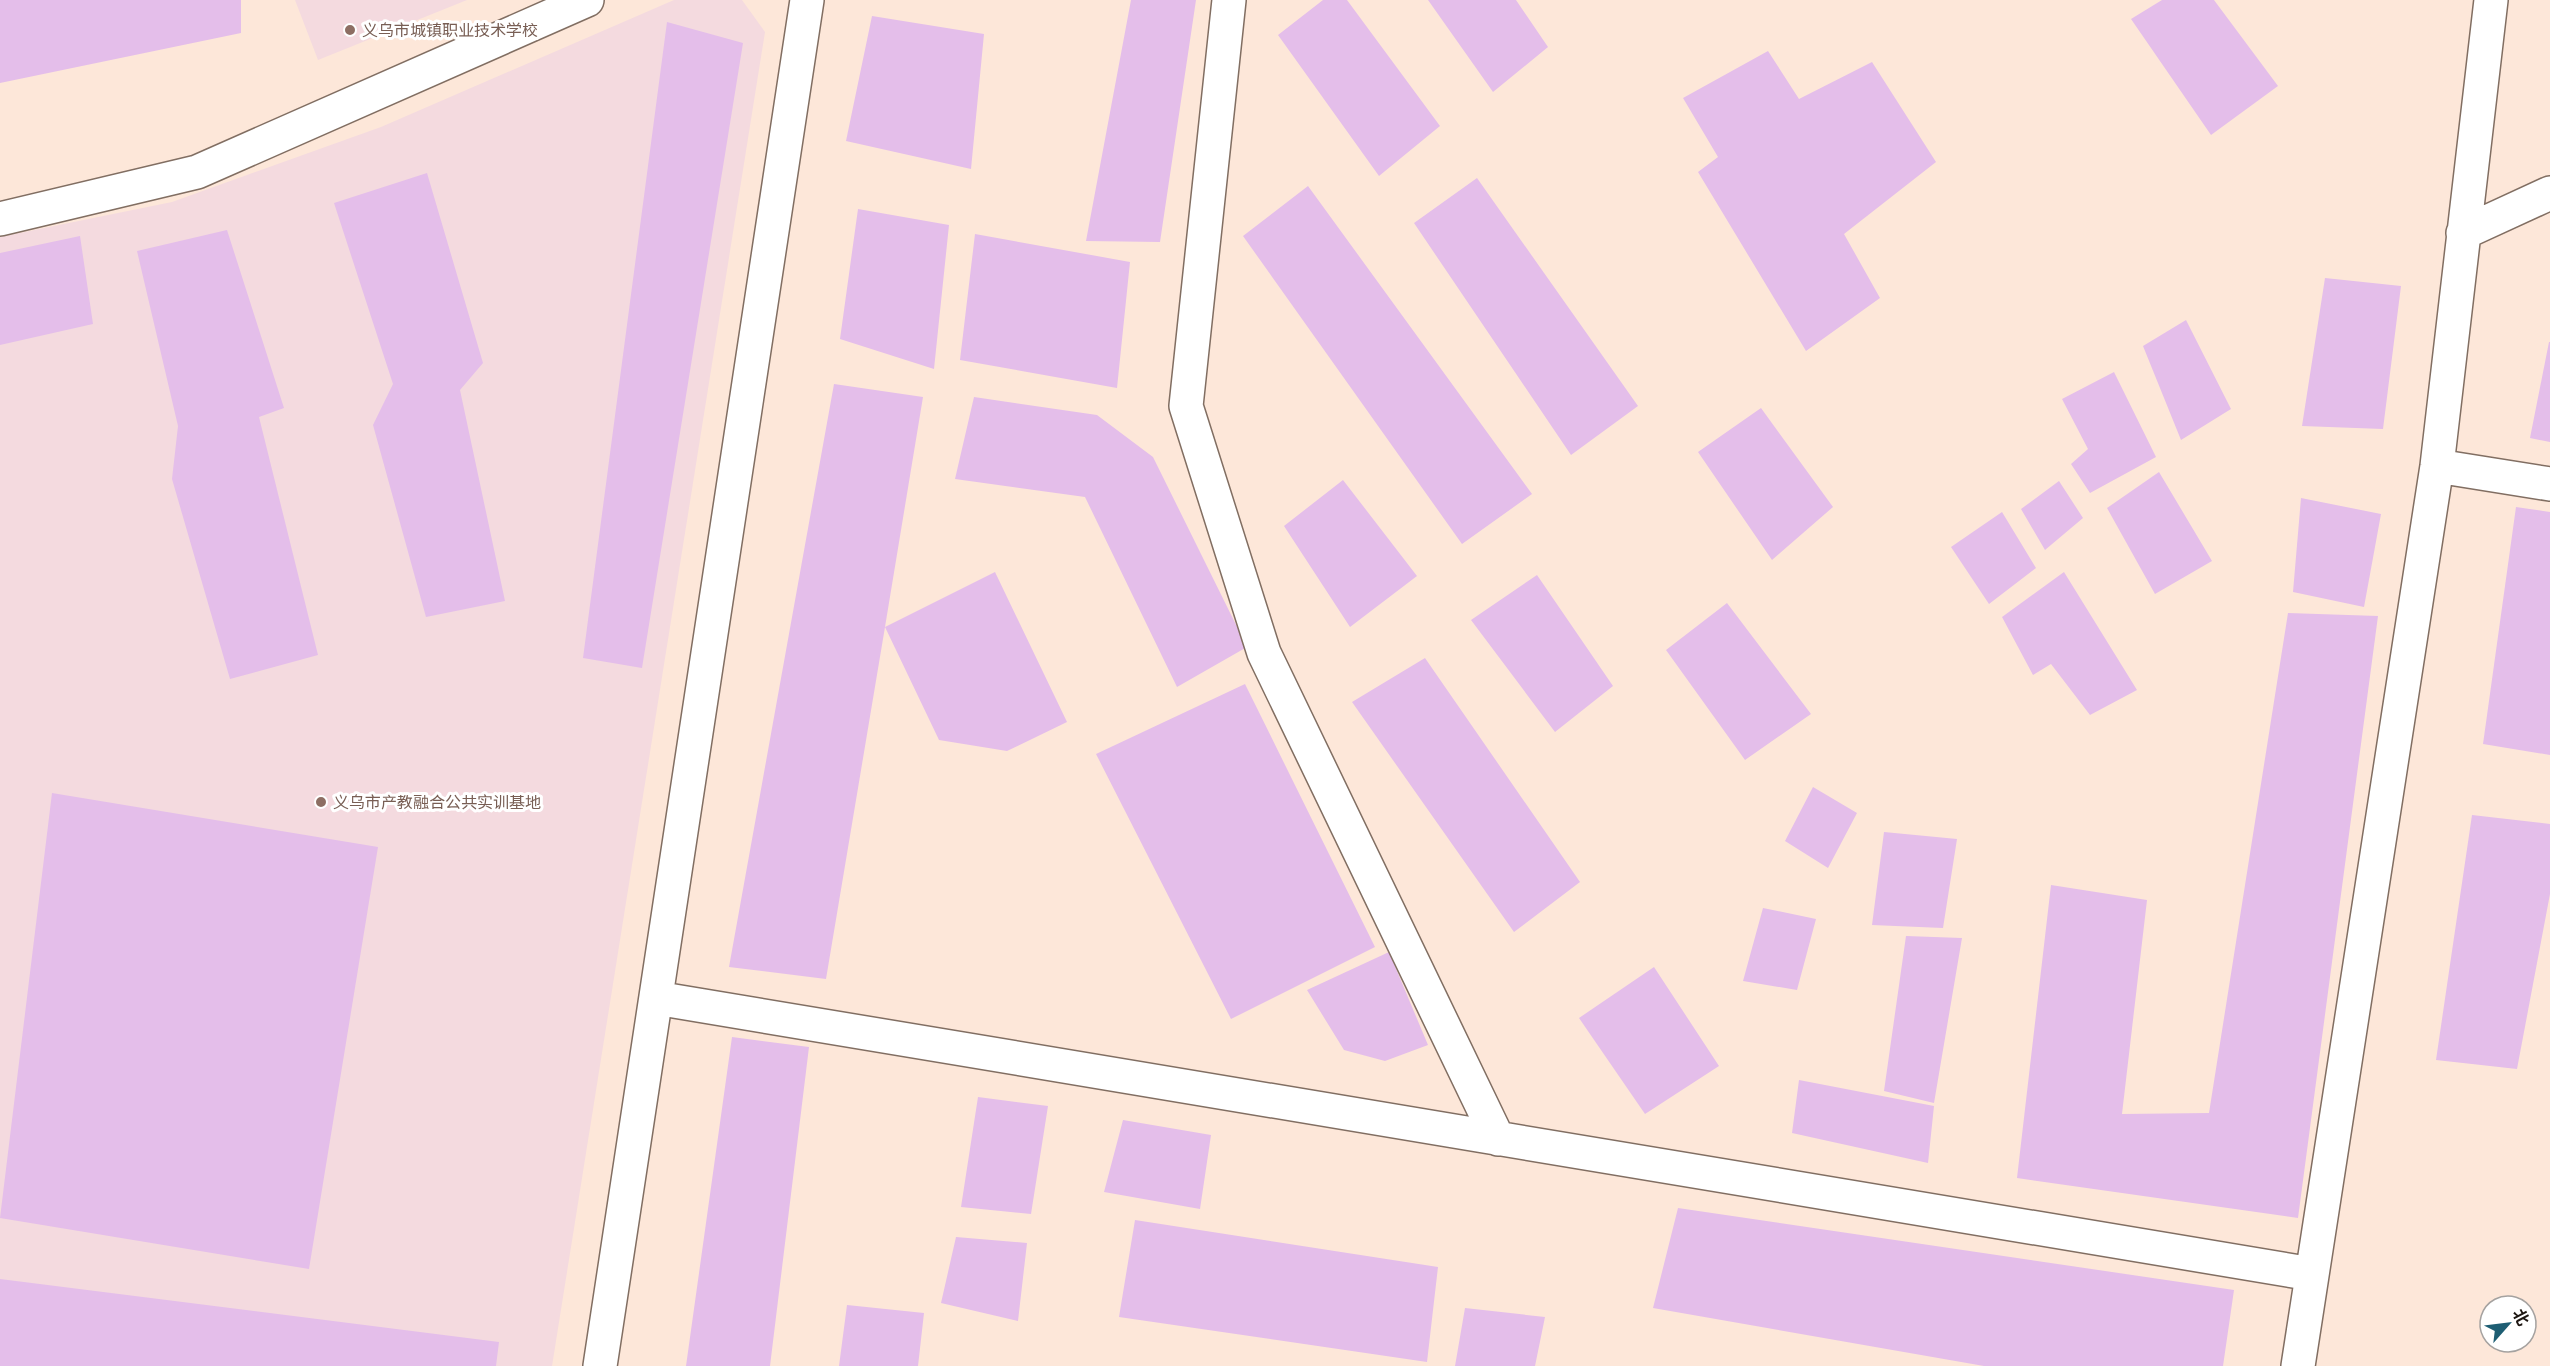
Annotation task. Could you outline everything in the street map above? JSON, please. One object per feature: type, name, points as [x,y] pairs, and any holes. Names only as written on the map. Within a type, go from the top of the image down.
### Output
[{"type":"street","points":[[0,219],[197,172],[587,0]]},
{"type":"street","points":[[600,1366],[807,0]]},
{"type":"street","points":[[1229,0],[1186,406],[1264,653],[1498,1139]]},
{"type":"street","points":[[2298,1366],[2437,466],[2491,0]]},
{"type":"street","points":[[2463,233],[2550,193]]},
{"type":"street","points":[[2437,466],[2550,484]]},
{"type":"street","points":[[656,998],[2312,1274]]},
{"type":"shaded area","name":"义乌市城镇职业技术学校","points":[[295,0],[467,0],[318,60]]},
{"type":"shaded area","name":"义乌市产教融合公共实训基地","points":[[674,0],[742,0],[765,32],[552,1366],[0,1366],[0,237],[172,202],[381,127]]},
{"type":"building","points":[[0,0],[241,0],[241,33],[0,83]]},
{"type":"building","points":[[1131,0],[1196,0],[1160,242],[1086,241]]},
{"type":"building","points":[[1323,0],[1347,0],[1440,126],[1379,176],[1278,35]]},
{"type":"building","points":[[1428,0],[1516,0],[1548,47],[1493,92]]},
{"type":"building","points":[[2162,0],[2214,0],[2278,86],[2211,135],[2131,19]]},
{"type":"building","points":[[872,16],[984,34],[971,169],[846,141]]},
{"type":"building","points":[[667,22],[743,43],[642,668],[583,658]]},
{"type":"building","points":[[1768,51],[1799,99],[1872,62],[1936,162],[1844,234],[1880,298],[1806,351],[1698,172],[1718,157],[1683,98]]},
{"type":"building","points":[[427,173],[483,363],[460,390],[505,601],[426,617],[373,425],[393,384],[334,203]]},
{"type":"building","points":[[1477,178],[1638,406],[1571,455],[1414,223]]},
{"type":"building","points":[[1308,186],[1532,494],[1462,544],[1243,236]]},
{"type":"building","points":[[858,209],[949,225],[934,369],[840,339]]},
{"type":"building","points":[[227,230],[284,408],[259,417],[318,655],[230,679],[172,479],[178,426],[137,251]]},
{"type":"building","points":[[975,234],[1130,262],[1117,388],[960,360]]},
{"type":"building","points":[[80,236],[93,324],[0,345],[0,253]]},
{"type":"building","points":[[2325,278],[2401,286],[2383,429],[2302,426]]},
{"type":"building","points":[[2186,320],[2231,409],[2181,440],[2143,346]]},
{"type":"building","points":[[2550,342],[2550,442],[2530,438]]},
{"type":"building","points":[[2114,372],[2156,457],[2090,493],[2071,464],[2088,449],[2062,399]]},
{"type":"building","points":[[834,384],[923,397],[826,979],[729,967]]},
{"type":"building","points":[[974,397],[1097,415],[1153,457],[1247,647],[1177,687],[1085,497],[955,479]]},
{"type":"building","points":[[1761,408],[1833,507],[1772,560],[1698,452]]},
{"type":"building","points":[[2159,472],[2212,561],[2155,594],[2107,508]]},
{"type":"building","points":[[1343,480],[1417,576],[1350,627],[1284,526]]},
{"type":"building","points":[[2059,481],[2083,518],[2045,550],[2021,509]]},
{"type":"building","points":[[2301,498],[2381,514],[2364,607],[2293,592]]},
{"type":"building","points":[[2516,507],[2550,512],[2550,755],[2483,744]]},
{"type":"building","points":[[2002,512],[2036,568],[1989,604],[1951,547]]},
{"type":"building","points":[[995,572],[1067,722],[1007,751],[939,740],[885,627]]},
{"type":"building","points":[[2064,572],[2137,690],[2090,715],[2051,664],[2033,675],[2002,617]]},
{"type":"building","points":[[1537,575],[1613,686],[1555,732],[1471,620]]},
{"type":"building","points":[[1727,603],[1811,714],[1745,760],[1666,650]]},
{"type":"building","points":[[2288,613],[2378,616],[2298,1218],[2017,1178],[2051,885],[2147,900],[2122,1114],[2209,1113]]},
{"type":"building","points":[[1425,658],[1580,882],[1514,932],[1352,702]]},
{"type":"building","points":[[1245,684],[1375,947],[1231,1019],[1096,754]]},
{"type":"building","points":[[1813,787],[1857,813],[1828,868],[1785,841]]},
{"type":"building","points":[[52,793],[378,847],[309,1269],[0,1218]]},
{"type":"building","points":[[2472,815],[2550,824],[2550,894],[2517,1069],[2436,1060]]},
{"type":"building","points":[[1884,832],[1957,839],[1943,928],[1872,925]]},
{"type":"building","points":[[1763,908],[1816,919],[1797,990],[1743,981]]},
{"type":"building","points":[[1906,936],[1962,938],[1934,1103],[1884,1091]]},
{"type":"building","points":[[1389,952],[1428,1045],[1385,1061],[1344,1050],[1307,990]]},
{"type":"building","points":[[1654,967],[1719,1066],[1645,1114],[1579,1018]]},
{"type":"building","points":[[732,1037],[809,1047],[770,1366],[686,1366]]},
{"type":"building","points":[[1799,1080],[1934,1106],[1928,1163],[1792,1133]]},
{"type":"building","points":[[978,1097],[1048,1106],[1031,1214],[961,1207]]},
{"type":"building","points":[[1123,1120],[1211,1135],[1200,1209],[1104,1192]]},
{"type":"building","points":[[1678,1208],[2234,1290],[2223,1366],[1984,1366],[1653,1308]]},
{"type":"building","points":[[1135,1220],[1438,1267],[1427,1362],[1119,1317]]},
{"type":"building","points":[[956,1237],[1027,1243],[1018,1321],[941,1303]]},
{"type":"building","points":[[0,1279],[499,1342],[496,1366],[0,1366]]},
{"type":"building","points":[[847,1305],[924,1313],[918,1366],[839,1366]]},
{"type":"building","points":[[1465,1308],[1545,1317],[1535,1366],[1455,1366]]},
{"type":"place","name":"义乌市城镇职业技术学校","points":[[350,30]]},
{"type":"place","name":"义乌市产教融合公共实训基地","points":[[321,802]]}]
